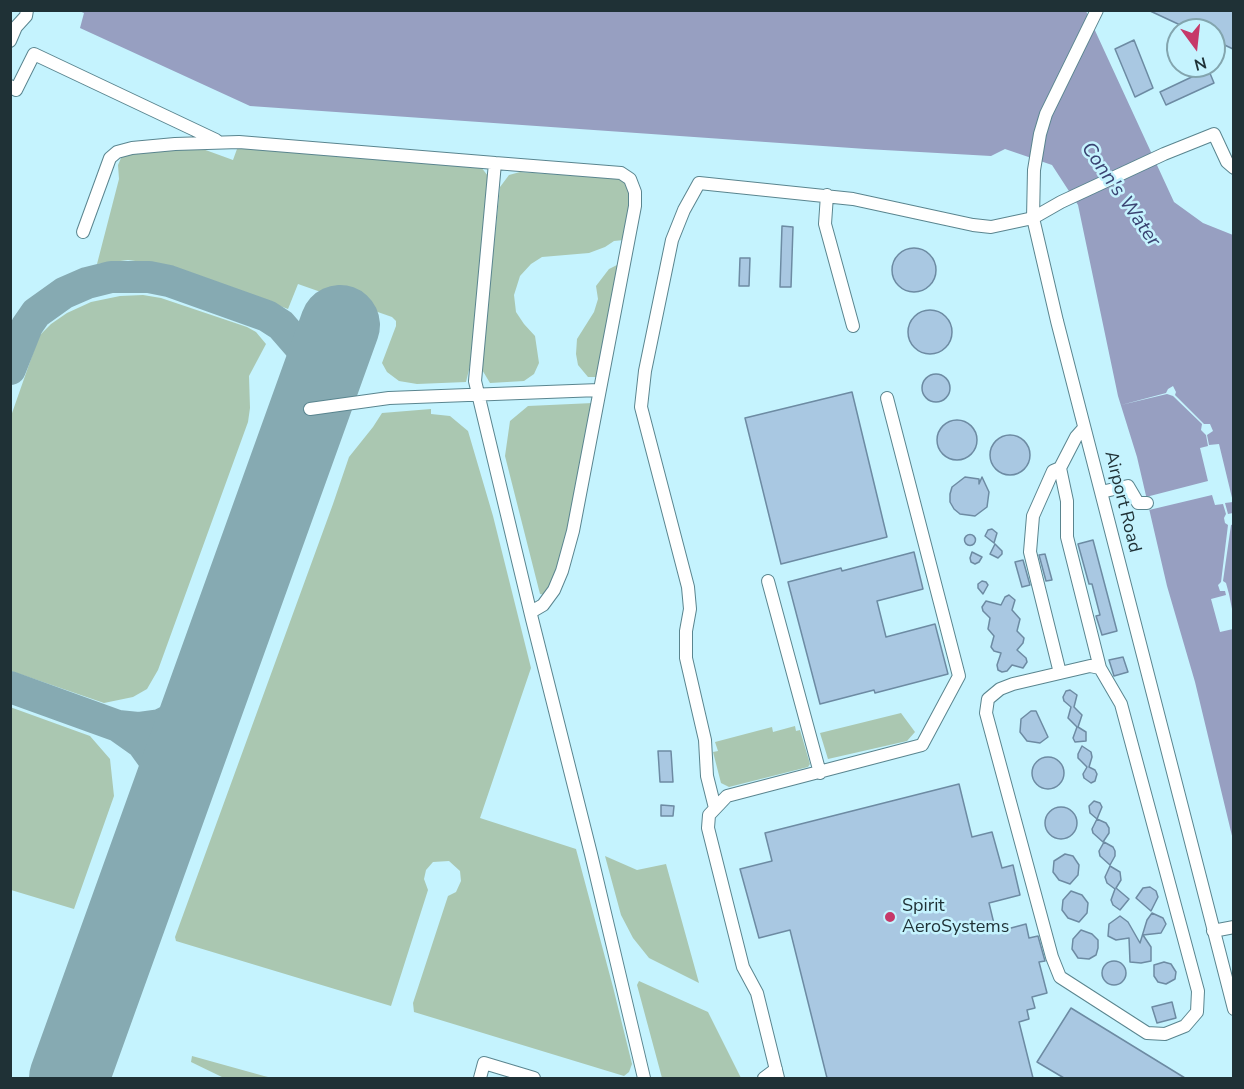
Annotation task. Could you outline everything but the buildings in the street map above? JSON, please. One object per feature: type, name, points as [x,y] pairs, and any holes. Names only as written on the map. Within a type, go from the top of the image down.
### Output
[{"type":"street","points":[[10,41],[16,27],[26,16],[27,10]]},
{"type":"street","name":"Airport Road","points":[[1097,10],[1046,114],[1036,154],[1032,193],[1033,218],[1041,261],[1233,1009]]},
{"type":"street","points":[[10,86],[16,90],[34,54],[220,142]]},
{"type":"street","points":[[715,808],[707,776],[705,741],[686,658],[686,631],[690,609],[688,588],[641,407],[645,371],[672,240],[684,210],[699,183],[827,195],[992,227],[1033,218],[1061,202],[1164,154],[1214,134],[1227,162],[1233,168]]},
{"type":"street","points":[[83,232],[110,158],[117,152],[132,148],[220,142],[322,148],[621,174],[630,180],[635,192],[635,206],[573,531],[554,590],[543,605],[531,612]]},
{"type":"street","points":[[495,163],[475,381],[644,1078]]},
{"type":"street","points":[[827,195],[825,224],[853,326]]},
{"type":"street","points":[[310,409],[389,399],[599,390]]},
{"type":"street","points":[[764,1078],[777,1074],[757,993],[743,967],[708,828],[709,815],[727,796],[922,746],[959,676],[887,398]]},
{"type":"street","points":[[1084,428],[1076,437],[1060,468],[1067,501],[1067,537],[1100,668],[1121,704],[1198,991],[1197,1012],[1185,1026],[1165,1034],[1147,1033],[1060,976],[1052,957],[986,713],[988,699],[1000,689],[1012,684],[1090,666],[1100,668]]},
{"type":"street","points":[[1060,468],[1053,471],[1033,516],[1030,552],[1060,673]]},
{"type":"street","points":[[1101,492],[1128,486],[1137,503],[1148,503]]},
{"type":"street","points":[[768,581],[820,773]]},
{"type":"street","points":[[1213,931],[1233,927]]},
{"type":"street","points":[[480,1078],[484,1063],[534,1078]]},
{"type":"green space","points":[[200,148],[233,160],[237,149],[250,148],[481,167],[488,176],[474,349],[466,382],[417,384],[399,381],[387,372],[382,363],[396,326],[396,321],[392,317],[298,284],[288,309],[172,266],[128,260],[97,264],[119,179],[118,165],[121,158],[128,153]]},
{"type":"green space","points":[[520,172],[623,179],[629,185],[633,196],[624,240],[614,241],[589,253],[542,257],[531,264],[520,276],[514,295],[516,312],[535,336],[539,363],[534,374],[524,381],[490,383],[481,368],[500,187],[509,175]]},
{"type":"green space","points":[[621,263],[598,377],[588,377],[578,365],[577,339],[594,312],[598,299],[596,286],[609,269]]},
{"type":"green space","points":[[143,295],[161,298],[247,327],[256,332],[266,344],[249,376],[248,422],[158,670],[147,689],[133,697],[104,703],[11,671],[11,416],[39,336],[51,324],[67,313],[91,302],[120,296]]},
{"type":"green space","points":[[593,403],[569,541],[546,595],[540,594],[505,456],[510,421],[528,406]]},
{"type":"green space","points":[[431,409],[431,414],[450,416],[468,431],[493,516],[531,668],[480,818],[576,849],[632,1064],[629,1072],[624,1076],[414,1012],[413,1003],[448,896],[456,892],[461,881],[460,871],[449,861],[433,862],[426,870],[424,879],[428,890],[391,1006],[176,941],[175,937],[349,457],[382,413]]},
{"type":"green space","points":[[10,707],[90,736],[110,759],[114,796],[74,909],[11,890]]},
{"type":"green space","points":[[901,713],[915,732],[907,741],[828,759],[820,733]]},
{"type":"green space","points":[[795,726],[796,731],[800,730],[810,764],[808,767],[729,787],[721,783],[713,752],[718,751],[715,742],[772,727],[773,732]]},
{"type":"green space","points":[[605,856],[637,870],[666,864],[699,983],[649,958],[633,938],[621,915]]},
{"type":"green space","points":[[639,981],[708,1012],[741,1078],[662,1078],[637,985]]},
{"type":"green space","points":[[192,1056],[272,1078],[224,1078],[191,1062]]},
{"type":"water","name":"Conn's Water","points":[[79,11],[1086,11],[1174,202],[1203,223],[1233,235],[1233,840],[1195,682],[1167,586],[1137,457],[1118,396],[1078,205],[1052,165],[1005,149],[991,156],[866,149],[250,106],[80,28],[84,13]]},
{"type":"pier","points":[[1173,386],[1175,395],[1204,424],[1210,424],[1213,431],[1207,435],[1209,445],[1219,444],[1233,502],[1225,503],[1228,514],[1233,513],[1234,524],[1231,525],[1223,581],[1226,583],[1229,594],[1233,629],[1220,632],[1211,599],[1226,595],[1225,591],[1220,591],[1218,585],[1221,582],[1228,525],[1225,523],[1226,514],[1223,504],[1215,505],[1212,495],[1149,510],[1146,497],[1208,481],[1200,448],[1208,446],[1206,435],[1201,430],[1202,424],[1173,396],[1167,394],[1121,405],[1166,393]]},
{"type":"taxiway","points":[[10,369],[27,326],[36,313],[64,293],[87,283],[111,277],[149,277],[169,281],[267,316],[281,325],[301,348],[309,366],[312,384],[310,409]]},
{"type":"taxiway","points":[[159,825],[163,803],[155,761],[142,743],[118,726],[138,728],[160,725],[180,715],[195,703],[215,670]]},
{"type":"taxiway","points":[[10,687],[118,726]]},
{"type":"taxiway","points":[[85,1033],[83,1055],[92,1078]]},
{"type":"runway","points":[[69,1078],[340,325]]},
{"type":"place","name":"Spirit AeroSystems","points":[[890,917]]}]
